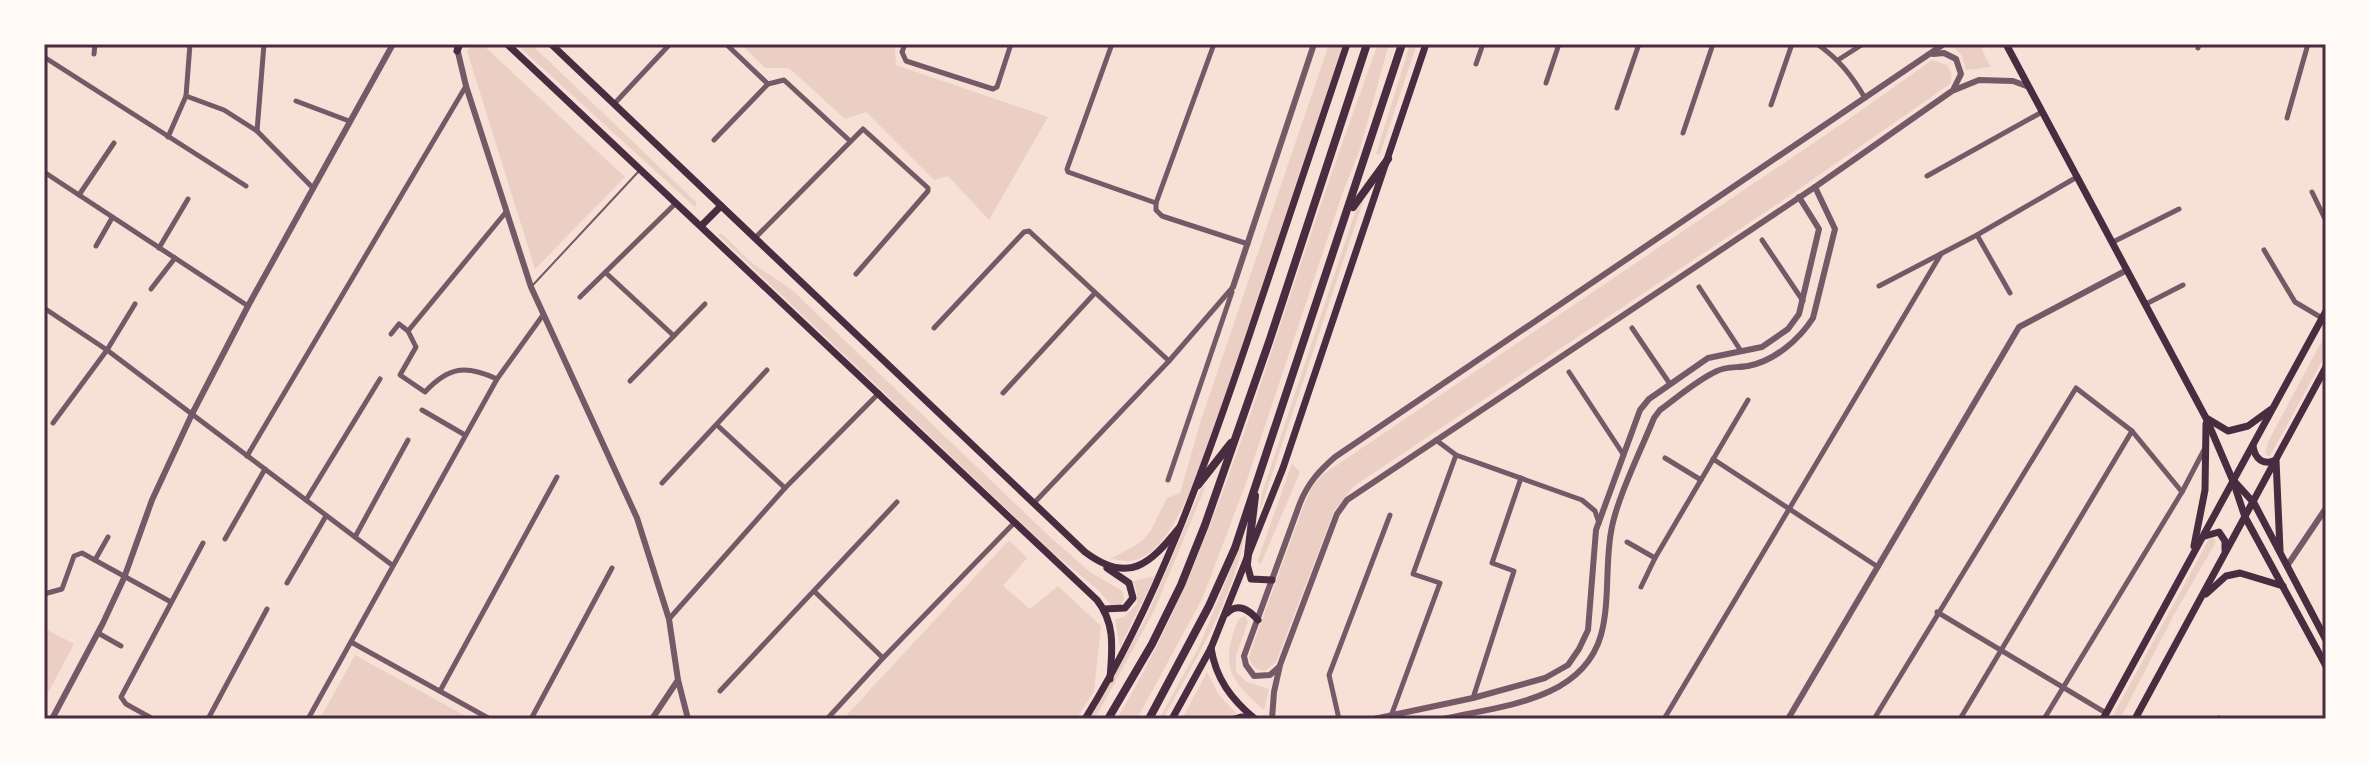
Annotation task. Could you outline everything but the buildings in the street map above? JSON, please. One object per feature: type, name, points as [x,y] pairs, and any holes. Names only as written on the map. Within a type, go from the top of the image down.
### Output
[{"type":"highway","points":[[1108,719],[1152,644],[1181,585],[1236,436],[1367,44]]},
{"type":"highway","points":[[1149,719],[1235,548],[1402,44]]},
{"type":"highway","points":[[1347,214],[1388,159]]},
{"type":"highway","points":[[1198,485],[1236,436]]},
{"type":"highway","points":[[1247,563],[1258,475]]},
{"type":"main road","points":[[505,44],[677,202],[1104,609],[1111,627],[1110,679]]},
{"type":"main road","points":[[551,44],[1034,503],[1102,565],[1129,583],[1133,598],[1125,608],[1104,609]]},
{"type":"main road","points":[[1085,719],[1110,679],[1198,485],[1347,44]]},
{"type":"main road","points":[[1172,719],[1211,648],[1283,468],[1426,44]]},
{"type":"main road","points":[[2006,44],[2206,418],[2245,517],[2326,666]]},
{"type":"main road","points":[[701,226],[721,206]]},
{"type":"main road","points":[[2104,716],[2324,314]]},
{"type":"main road","points":[[2135,719],[2326,367]]},
{"type":"main road","points":[[2206,418],[2228,431],[2248,426],[2273,408]]},
{"type":"main road","points":[[2192,556],[2205,490],[2206,418]]},
{"type":"main road","points":[[2253,445],[2255,457],[2260,461],[2271,463],[2276,460]]},
{"type":"main road","points":[[2276,460],[2280,552]]},
{"type":"main road","points":[[2233,481],[2254,503],[2325,633]]},
{"type":"main road","points":[[1102,565],[1127,569],[1140,567],[1159,552],[1179,528]]},
{"type":"main road","points":[[2200,540],[2210,533],[2219,532],[2225,541],[2224,557]]},
{"type":"main road","points":[[1247,563],[1251,579],[1272,580]]},
{"type":"main road","points":[[2198,601],[2226,576],[2240,573],[2283,586]]},
{"type":"main road","points":[[1225,615],[1236,608],[1245,609],[1258,620]]},
{"type":"main road","points":[[1211,648],[1214,665],[1225,688],[1254,719]]},
{"type":"main road","points":[[1234,719],[1254,719]]},
{"type":"street","points":[[94,54],[95,44]]},
{"type":"street","points":[[168,137],[186,96],[190,44]]},
{"type":"street","points":[[257,131],[264,44]]},
{"type":"street","points":[[52,719],[124,578],[152,500],[192,414],[393,44]]},
{"type":"street","points":[[614,104],[670,44]]},
{"type":"street","points":[[726,44],[768,84]]},
{"type":"street","points":[[905,44],[906,61],[993,89],[997,87],[1011,44]]},
{"type":"street","points":[[1112,44],[1068,172],[1156,203]]},
{"type":"street","points":[[1214,44],[1156,210],[1162,216],[1248,244]]},
{"type":"street","points":[[1168,480],[1314,44]]},
{"type":"street","points":[[1476,64],[1483,44]]},
{"type":"street","points":[[1546,83],[1559,44]]},
{"type":"street","points":[[1617,108],[1639,44]]},
{"type":"street","points":[[1683,133],[1713,44]]},
{"type":"street","points":[[1771,105],[1792,44]]},
{"type":"street","points":[[1817,44],[1838,60],[1865,98]]},
{"type":"street","points":[[1838,60],[1863,44]]},
{"type":"street","points":[[1280,665],[1270,675],[1254,676],[1244,656],[1305,490],[1319,471],[1335,457],[1944,44]]},
{"type":"street","points":[[2287,118],[2308,44]]},
{"type":"street","points":[[458,46],[466,86],[531,287],[637,518],[669,619],[678,680],[688,719]]},
{"type":"street","points":[[1929,55],[1944,53],[1956,59],[1961,74],[1952,91]]},
{"type":"street","points":[[44,57],[246,186]]},
{"type":"street","points":[[714,140],[768,84],[784,80],[850,141]]},
{"type":"street","points":[[1272,719],[1280,665],[1341,506],[1436,439],[1815,187],[1952,91],[1979,80],[2013,81],[2030,87]]},
{"type":"street","points":[[247,456],[466,86]]},
{"type":"street","points":[[186,96],[224,110],[257,131],[313,188]]},
{"type":"street","points":[[296,101],[349,121]]},
{"type":"street","points":[[1927,176],[2042,112]]},
{"type":"street","points":[[755,238],[860,130],[865,130],[928,191],[856,274]]},
{"type":"street","points":[[79,195],[114,143]]},
{"type":"street","points":[[44,172],[248,306]]},
{"type":"street","points":[[1879,286],[1977,235],[2077,177]]},
{"type":"street","points":[[1443,719],[1550,692],[1583,668],[1601,635],[1611,530],[1654,418],[1660,410],[1719,369],[1763,361],[1790,345],[1806,330],[1813,318],[1835,237],[1835,229],[1815,187]]},
{"type":"street","points":[[2312,192],[2326,221]]},
{"type":"street","points":[[1374,719],[1473,698],[1545,678],[1568,665],[1588,630],[1599,523],[1640,410],[1649,399],[1708,358],[1762,347],[1788,329],[1799,314],[1819,229],[1799,197]]},
{"type":"street","points":[[159,248],[188,199]]},
{"type":"street","points":[[580,297],[677,202]]},
{"type":"street","points":[[2113,242],[2179,209]]},
{"type":"street","points":[[1815,222],[1814,216],[1818,211],[1828,215]]},
{"type":"street","points":[[408,331],[506,212]]},
{"type":"street","points":[[96,246],[112,218]]},
{"type":"street","points":[[934,328],[1026,231],[1169,361]]},
{"type":"street","points":[[1977,235],[2010,293]]},
{"type":"street","points":[[1762,240],[1803,301]]},
{"type":"street","points":[[2264,250],[2295,302],[2324,314]]},
{"type":"street","points":[[1664,719],[1941,254]]},
{"type":"street","points":[[151,289],[175,258]]},
{"type":"street","points":[[1788,719],[2019,327],[2127,270]]},
{"type":"street","points":[[606,273],[674,336]]},
{"type":"street","points":[[2146,304],[2183,285]]},
{"type":"street","points":[[1034,503],[1169,361],[1233,287]]},
{"type":"street","points":[[1699,287],[1741,351]]},
{"type":"street","points":[[1003,393],[1094,294]]},
{"type":"street","points":[[53,423],[107,350],[135,304]]},
{"type":"street","points":[[630,381],[705,304]]},
{"type":"street","points":[[44,308],[107,350],[392,565]]},
{"type":"street","points":[[308,719],[497,379],[543,315]]},
{"type":"street","points":[[391,334],[399,324],[408,331],[416,347],[400,375],[425,392],[440,376],[473,368],[497,379]]},
{"type":"street","points":[[1632,328],[1670,384]]},
{"type":"street","points":[[662,483],[767,370]]},
{"type":"street","points":[[1569,372],[1623,454]]},
{"type":"street","points":[[306,500],[380,379]]},
{"type":"street","points":[[1874,719],[2076,388],[2132,431],[2182,492]]},
{"type":"street","points":[[669,619],[785,488],[879,393]]},
{"type":"street","points":[[1641,587],[1748,400]]},
{"type":"street","points":[[422,410],[465,435]]},
{"type":"street","points":[[717,425],[785,488]]},
{"type":"street","points":[[1960,719],[2132,431]]},
{"type":"street","points":[[1436,439],[1456,455],[1582,500],[1595,511],[1599,523]]},
{"type":"street","points":[[355,537],[408,440]]},
{"type":"street","points":[[2044,719],[2182,492],[2206,446]]},
{"type":"street","points":[[1391,716],[1440,583],[1413,574],[1456,455]]},
{"type":"street","points":[[1665,458],[1701,480]]},
{"type":"street","points":[[1713,459],[1878,567]]},
{"type":"street","points":[[225,539],[265,469]]},
{"type":"street","points":[[440,691],[557,477]]},
{"type":"street","points":[[1473,698],[1514,571],[1492,563],[1521,478]]},
{"type":"street","points":[[720,691],[897,502]]},
{"type":"street","points":[[2287,566],[2326,508]]},
{"type":"street","points":[[1339,719],[1329,675],[1390,515]]},
{"type":"street","points":[[287,583],[326,516]]},
{"type":"street","points":[[827,719],[1014,523]]},
{"type":"street","points":[[95,560],[108,537]]},
{"type":"street","points":[[1627,542],[1655,558]]},
{"type":"street","points":[[151,718],[126,704],[121,697],[203,543]]},
{"type":"street","points":[[44,594],[58,592],[64,586],[74,556],[78,553],[171,602]]},
{"type":"street","points":[[531,719],[612,568]]},
{"type":"street","points":[[814,591],[883,658]]},
{"type":"street","points":[[208,719],[267,609]]},
{"type":"street","points":[[1937,612],[2104,716]]},
{"type":"street","points":[[98,633],[121,646]]},
{"type":"street","points":[[351,642],[490,719]]},
{"type":"street","points":[[652,719],[678,680]]},
{"type":"lane","points":[[531,287],[640,170]]},
{"type":"shaded area","points":[[472,44],[482,44],[625,177],[535,269],[467,51]]},
{"type":"shaded area","points":[[516,44],[531,44],[697,203],[695,207]]},
{"type":"shaded area","points":[[741,44],[895,44],[896,65],[1048,117],[989,220],[948,176],[934,180],[866,112],[845,119],[789,68],[765,68]]},
{"type":"shaded area","points":[[1329,44],[1343,44],[1201,468],[1182,509],[1153,550],[1142,558],[1129,561],[1110,559],[1147,536],[1167,498],[1180,493],[1201,420]]},
{"type":"shaded area","points":[[1378,44],[1389,44],[1360,149],[1246,483],[1203,597],[1137,719],[1117,719],[1166,626],[1208,530]]},
{"type":"shaded area","points":[[1410,44],[1417,44],[1380,154],[1376,154]]},
{"type":"shaded area","points":[[1959,44],[1979,44],[1991,67],[1966,70],[1962,56],[1955,48]]},
{"type":"shaded area","points":[[1932,60],[1947,65],[1952,74],[1950,84],[1779,203],[1354,486],[1334,511],[1276,662],[1265,671],[1253,665],[1249,658],[1255,639],[1304,505],[1312,487],[1322,475]]},
{"type":"shaded area","points":[[1365,196],[1260,511],[1262,493],[1356,209]]},
{"type":"shaded area","points":[[721,233],[752,263],[791,289],[1049,536],[1090,572],[1123,592],[1124,600],[1120,605],[1112,606],[1098,590],[1050,550],[718,235]]},
{"type":"shaded area","points":[[2326,333],[2326,354],[2270,456],[2267,456],[2265,452],[2269,440]]},
{"type":"shaded area","points":[[1292,463],[1300,472],[1261,564],[1257,562]]},
{"type":"shaded area","points":[[1206,485],[1154,611],[1102,706],[1094,719],[1089,719],[1147,616],[1201,489]]},
{"type":"shaded area","points":[[1245,534],[1232,582],[1212,629],[1163,719],[1159,719],[1198,649]]},
{"type":"shaded area","points":[[2213,537],[2216,542],[2120,719],[2111,719],[2209,539]]},
{"type":"shaded area","points":[[1009,540],[1027,558],[1003,586],[1030,609],[1058,586],[1101,626],[1094,691],[1076,719],[843,719]]},
{"type":"shaded area","points":[[1155,576],[1120,647],[1115,619],[1124,617],[1137,604],[1133,581]]},
{"type":"shaded area","points":[[1245,616],[1248,622],[1236,655],[1236,672],[1247,682],[1269,689],[1264,710],[1235,680],[1231,670],[1229,659],[1233,634],[1239,619]]},
{"type":"shaded area","points":[[44,628],[74,644],[44,700]]},
{"type":"shaded area","points":[[355,655],[471,719],[320,719]]},
{"type":"shaded area","points":[[1207,672],[1219,695],[1236,713],[1230,719],[1182,719]]}]
